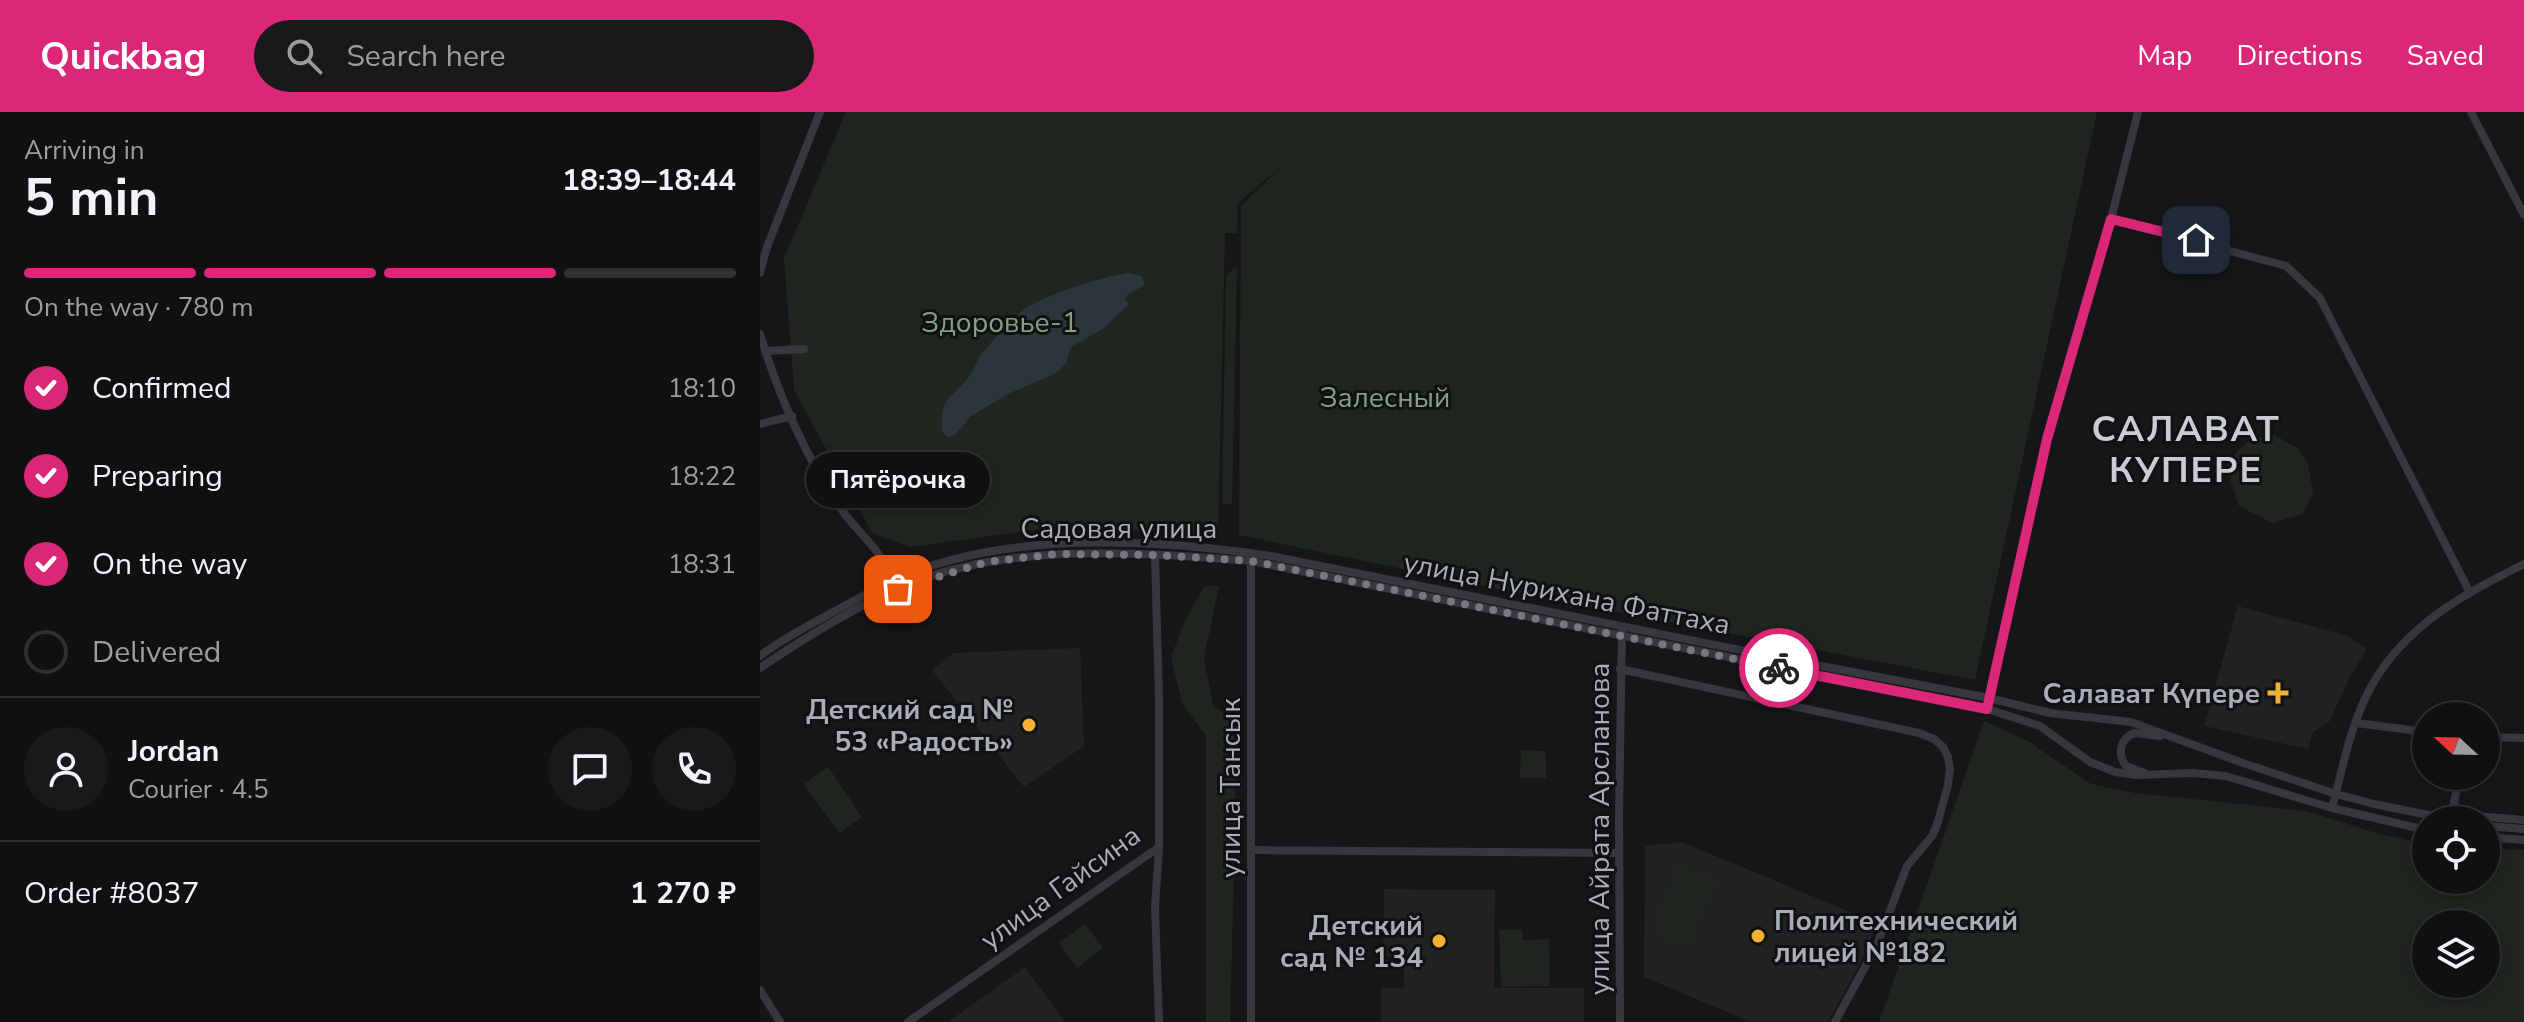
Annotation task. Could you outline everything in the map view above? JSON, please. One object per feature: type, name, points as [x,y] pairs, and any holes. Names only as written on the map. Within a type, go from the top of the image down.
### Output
[{"type":"street","points":[[760,273],[767,247],[820,112]]},
{"type":"street","points":[[1987,709],[2047,439],[2111,219],[2138,112]]},
{"type":"street","points":[[2471,112],[2524,215]]},
{"type":"street","points":[[2111,219],[2286,266],[2320,298],[2469,591]]},
{"type":"street","points":[[760,334],[812,460],[840,507],[876,551],[896,584]]},
{"type":"street","points":[[765,351],[804,349]]},
{"type":"street","points":[[760,424],[792,416]]},
{"type":"street","name":"Садовая улица","points":[[896,584],[964,557],[1044,545],[1156,544],[1251,557]]},
{"type":"street","name":"Садовая улица","points":[[896,584],[1001,559],[1056,554],[1251,557]]},
{"type":"street","name":"улица Гайсина","points":[[908,1022],[1159,847],[1155,555]]},
{"type":"street","name":"улица Нурихана Фаттаха","points":[[1251,557],[1622,631],[1987,709],[2040,726],[2090,762],[2125,775],[2193,773],[2226,776],[2332,808],[2412,827]]},
{"type":"street","name":"улица Тансык","points":[[1251,557],[1251,1022]]},
{"type":"street","points":[[2332,808],[2356,723],[2371,686],[2395,651],[2436,613],[2469,591],[2524,564]]},
{"type":"street","points":[[760,656],[780,642],[896,584]]},
{"type":"street","points":[[760,668],[896,584]]},
{"type":"street","name":"улица Нурихана Фаттаха","points":[[1622,631],[1989,698],[2071,716],[2131,722],[2336,794],[2412,812]]},
{"type":"street","name":"улица Айрата Арсланова","points":[[1620,1022],[1622,631]]},
{"type":"street","points":[[1620,669],[1919,733],[1943,747],[1950,769],[1937,825],[1932,836],[1907,866],[1877,945],[1835,1022]]},
{"type":"street","points":[[2356,723],[2412,730]]},
{"type":"street","points":[[2149,774],[2131,769],[2122,762],[2120,755],[2124,740],[2134,733],[2167,735]]},
{"type":"street","points":[[2500,737],[2524,738]]},
{"type":"street","points":[[2457,790],[2454,802],[2457,812],[2524,820]]},
{"type":"street","points":[[2500,827],[2524,829]]},
{"type":"street","points":[[2500,838],[2524,840]]},
{"type":"street","points":[[1159,847],[1155,907],[1159,1022]]},
{"type":"street","points":[[1252,850],[1619,853]]},
{"type":"street","points":[[760,990],[780,1022]]},
{"type":"shaded area","points":[[1128,273],[1142,276],[1145,285],[1127,295],[1125,299],[1129,304],[1104,328],[1071,347],[1066,364],[1054,374],[1010,393],[971,416],[955,435],[948,437],[942,432],[942,413],[947,401],[969,376],[983,352],[1022,311],[1073,288]]},
{"type":"shaded area","name":"Салават Күпере","points":[[2238,606],[2348,636],[2367,649],[2329,722],[2313,732],[2308,749],[2204,726]]},
{"type":"shaded area","name":"Детский сад № 53 «Радость»","points":[[1080,648],[1084,746],[1024,787],[932,670],[953,653]]},
{"type":"shaded area","name":"Политехнический лицей №182","points":[[1682,842],[1877,923],[1867,950],[1828,1022],[1751,1022],[1644,977],[1645,846]]},
{"type":"shaded area","name":"Детский сад № 134","points":[[1384,889],[1495,890],[1494,988],[1584,988],[1584,1022],[1381,1022],[1381,988],[1404,988],[1404,957],[1383,956]]},
{"type":"shaded area","points":[[1025,967],[1065,1022],[948,1022]]},
{"type":"green space","points":[[846,112],[2097,112],[1975,680],[1533,596],[1239,535],[1241,206],[1281,167],[1238,203],[1237,233],[1225,233],[1218,535],[1057,527],[910,547],[872,533],[794,390],[784,258]]},
{"type":"green space","points":[[1237,266],[1232,504],[1222,504],[1226,276]]},
{"type":"green space","points":[[2275,435],[2297,448],[2308,464],[2313,492],[2303,514],[2273,523],[2239,506],[2226,468],[2245,444]]},
{"type":"green space","points":[[1205,586],[1219,586],[1204,657],[1213,706],[1235,718],[1230,1022],[1206,1022],[1206,736],[1182,703],[1171,657],[1186,618]]},
{"type":"green space","points":[[1984,721],[2028,741],[2091,784],[2135,793],[2307,811],[2412,841],[2412,894],[2500,894],[2500,849],[2524,850],[2524,1022],[1879,1022]]},
{"type":"green space","points":[[1521,750],[1543,751],[1546,754],[1546,778],[1520,778]]},
{"type":"green space","points":[[828,767],[862,817],[839,833],[804,784]]},
{"type":"green space","points":[[1678,863],[1718,879],[1689,949],[1650,933]]},
{"type":"green space","points":[[1085,924],[1103,948],[1077,968],[1059,943]]},
{"type":"green space","points":[[1522,929],[1523,940],[1549,939],[1550,986],[1501,987],[1499,930]]},
{"type":"way so far","points":[[898,589],[987,562],[1056,554],[1155,555],[1251,561],[1779,668]]},
{"type":"place","name":"Пятёрочка","points":[[898,589]]},
{"type":"place","name":"Салават Күпере","points":[[2278,693]]},
{"type":"place","name":"Детский сад № 53 «Радость»","points":[[1029,725]]},
{"type":"place","name":"Политехнический лицей №182","points":[[1758,936]]},
{"type":"place","name":"Детский сад № 134","points":[[1439,941]]},
{"type":"district","name":"САЛАВАТ КУПЕРЕ","points":[[2186,448]]},
{"type":"route","points":[[1779,668],[1987,709],[2047,439],[2111,219],[2196,240]]},
{"type":"park label","name":"Здоровье-1","points":[[1000,322]]},
{"type":"park label","name":"Залесный","points":[[1385,397]]}]
